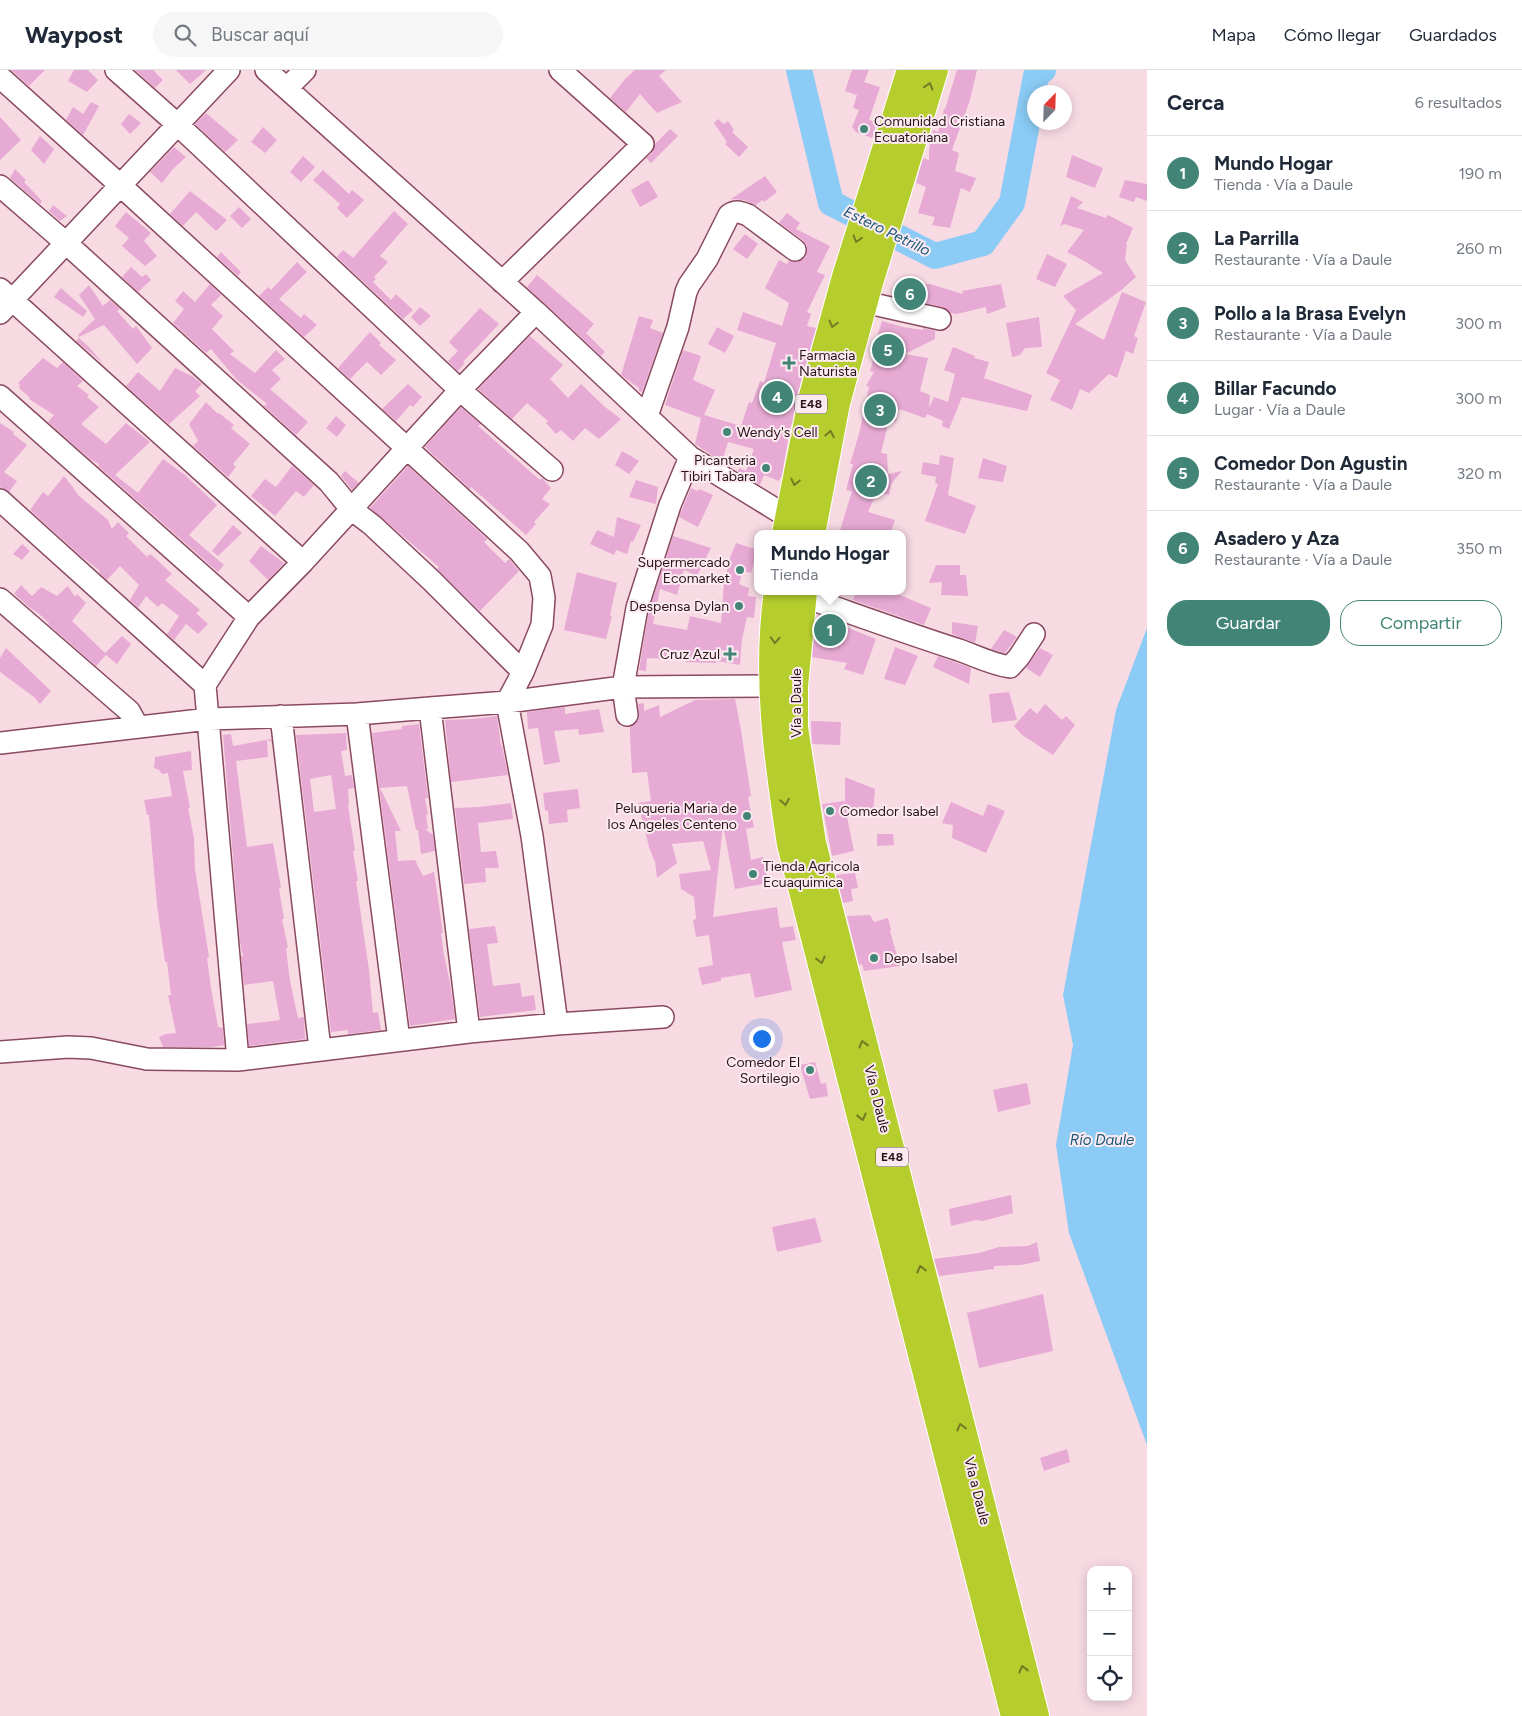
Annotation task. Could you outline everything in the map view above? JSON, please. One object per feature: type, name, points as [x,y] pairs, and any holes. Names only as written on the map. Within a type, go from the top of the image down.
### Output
[{"type":"highway","name":"E48","points":[[811,530],[859,288],[888,179],[911,70]]},
{"type":"highway","name":"E48","points":[[888,179],[934,70]]},
{"type":"highway","name":"E48","points":[[787,525],[813,396],[859,288]]},
{"type":"highway","name":"Vía a Daule","points":[[794,595],[772,686],[780,770],[791,844],[1015,1716]]},
{"type":"highway","name":"Vía a Daule","points":[[794,595],[794,728],[812,843],[1035,1716]]},
{"type":"street","points":[[116,70],[177,124],[460,390],[552,470]]},
{"type":"street","points":[[229,70],[66,243],[4,300],[303,562]]},
{"type":"street","points":[[266,70],[536,312],[690,457],[787,525]]},
{"type":"street","points":[[287,88],[305,70]]},
{"type":"street","points":[[502,282],[643,144],[560,70]]},
{"type":"street","points":[[0,77],[520,551],[540,576],[544,598],[542,625],[523,672],[507,702],[532,836],[557,1024]]},
{"type":"street","points":[[0,186],[66,243],[330,482],[351,509],[372,525],[432,581],[523,672]]},
{"type":"street","points":[[647,416],[678,327],[686,292],[708,259],[729,215],[734,212],[748,215],[795,250]]},
{"type":"street","points":[[859,288],[940,319]]},
{"type":"street","points":[[238,1060],[205,685],[250,617],[303,562],[460,390],[536,312]]},
{"type":"street","points":[[0,396],[250,617]]},
{"type":"street","points":[[627,715],[623,688],[637,608],[670,505],[690,457]]},
{"type":"street","points":[[0,500],[205,685]]},
{"type":"street","points":[[800,595],[905,633],[963,651],[994,664],[1010,667],[1034,634]]},
{"type":"street","points":[[0,599],[129,711],[138,727]]},
{"type":"street","points":[[0,742],[208,718],[357,714],[507,702],[623,688],[772,686]]},
{"type":"street","points":[[430,708],[469,1032]]},
{"type":"street","points":[[357,714],[398,1040]]},
{"type":"street","points":[[281,716],[320,1049]]},
{"type":"street","points":[[0,1052],[91,1048],[147,1059],[238,1060],[469,1032],[663,1017]]},
{"type":"water","name":"Río Daule","points":[[1147,628],[1147,1445],[1069,1233],[1056,1145],[1073,1045],[1063,995],[1116,710]]},
{"type":"building","points":[[11,70],[45,70],[29,86]]},
{"type":"building","points":[[74,70],[88,70],[98,80],[87,92],[68,81]]},
{"type":"building","points":[[135,70],[153,70],[163,80],[155,88]]},
{"type":"building","points":[[176,70],[206,70],[190,84]]},
{"type":"building","points":[[635,70],[666,70],[659,76],[682,102],[657,113],[640,94],[626,112],[610,98]]},
{"type":"building","points":[[852,70],[869,70],[864,82],[880,87],[869,120],[877,122],[872,138],[856,132],[852,127],[859,110],[853,108],[857,95],[845,91]]},
{"type":"building","points":[[957,70],[977,70],[970,100],[952,150],[959,153],[955,171],[976,178],[970,192],[961,188],[950,228],[932,225],[935,217],[918,213],[926,187],[916,183],[923,158],[929,160],[933,130],[938,132]]},
{"type":"building","points":[[91,102],[99,106],[83,135],[66,120],[73,107],[83,114]]},
{"type":"building","points":[[206,113],[238,140],[225,152],[195,124]]},
{"type":"building","points":[[129,114],[141,123],[130,134],[121,124]]},
{"type":"building","points":[[0,117],[21,140],[0,160]]},
{"type":"building","points":[[718,119],[724,124],[728,121],[734,130],[732,132],[748,147],[739,157],[725,144],[727,142],[714,123]]},
{"type":"building","points":[[263,127],[277,140],[265,153],[251,142]]},
{"type":"building","points":[[670,129],[678,136],[651,163],[646,158],[652,153],[655,144]]},
{"type":"building","points":[[40,136],[54,149],[44,164],[31,150]]},
{"type":"building","points":[[174,147],[186,157],[162,183],[150,172]]},
{"type":"building","points":[[1072,155],[1103,168],[1095,188],[1066,177]]},
{"type":"building","points":[[303,156],[315,167],[301,182],[290,172]]},
{"type":"building","points":[[15,169],[26,180],[24,182],[42,201],[40,204],[10,178]]},
{"type":"building","points":[[323,170],[349,194],[352,190],[364,200],[347,218],[337,208],[340,204],[313,180]]},
{"type":"building","points":[[765,176],[777,192],[764,202],[762,200],[756,205],[744,200],[731,199]]},
{"type":"building","points":[[648,180],[658,197],[640,207],[631,190]]},
{"type":"building","points":[[1125,180],[1147,184],[1147,201],[1136,197],[1134,202],[1119,197]]},
{"type":"building","points":[[190,191],[227,220],[216,231],[196,212],[183,226],[170,214]]},
{"type":"building","points":[[1071,196],[1083,202],[1077,208],[1106,218],[1108,215],[1133,228],[1126,244],[1125,260],[1136,277],[1075,324],[1104,340],[1122,292],[1146,302],[1134,336],[1138,338],[1133,354],[1126,351],[1117,378],[1109,374],[1089,393],[1080,389],[1072,410],[1050,400],[1060,380],[1046,373],[1076,310],[1063,296],[1103,273],[1067,252],[1084,230],[1064,224],[1060,227]]},
{"type":"building","points":[[53,205],[67,216],[60,221],[49,211]]},
{"type":"building","points":[[239,207],[251,219],[242,228],[230,216]]},
{"type":"building","points":[[394,211],[408,224],[380,256],[388,262],[374,277],[376,279],[373,282],[391,300],[396,294],[413,310],[403,319],[337,257],[343,250],[353,258]]},
{"type":"building","points":[[126,212],[151,233],[144,241],[157,256],[145,266],[122,246],[129,238],[115,226]]},
{"type":"building","points":[[787,213],[800,223],[796,229],[830,246],[817,272],[825,275],[807,312],[811,314],[807,326],[816,328],[798,392],[792,423],[786,439],[788,440],[782,475],[779,481],[764,475],[760,485],[738,472],[739,468],[746,471],[754,449],[728,442],[722,462],[695,444],[701,418],[665,405],[683,350],[701,356],[693,380],[715,390],[704,415],[741,426],[749,402],[752,403],[760,381],[764,383],[776,343],[737,330],[743,312],[782,326],[789,303],[765,288],[779,260],[787,264],[789,260],[799,262],[805,258],[807,252],[807,246],[803,240],[779,223]]},
{"type":"building","points":[[745,234],[758,244],[747,259],[733,249]]},
{"type":"building","points":[[221,252],[241,272],[238,276],[217,257]]},
{"type":"building","points":[[1047,254],[1067,264],[1055,287],[1036,279]]},
{"type":"building","points":[[297,262],[307,272],[279,299],[301,318],[304,314],[317,325],[304,337],[259,296],[268,287],[271,290]]},
{"type":"building","points":[[131,267],[142,277],[146,274],[151,280],[138,292],[122,277]]},
{"type":"building","points":[[537,275],[594,324],[586,333],[605,352],[601,356],[527,287]]},
{"type":"building","points":[[898,283],[930,284],[963,294],[962,291],[1001,284],[1006,307],[987,314],[986,307],[957,314],[950,313],[943,307],[895,296]]},
{"type":"building","points":[[210,284],[221,295],[211,305],[223,316],[212,329],[234,351],[230,354],[255,373],[276,350],[285,359],[272,370],[281,379],[270,389],[308,422],[296,435],[264,406],[267,404],[236,379],[211,349],[206,353],[173,323],[184,309],[175,301],[183,291],[195,302]]},
{"type":"building","points":[[89,285],[103,306],[110,300],[120,309],[117,311],[133,329],[136,326],[152,348],[137,364],[104,325],[79,337],[78,335],[95,319],[79,295]]},
{"type":"building","points":[[61,288],[87,311],[83,317],[54,297]]},
{"type":"building","points":[[420,307],[431,316],[420,326],[411,317]]},
{"type":"building","points":[[480,308],[499,324],[463,362],[465,363],[458,371],[448,361],[458,351],[449,342]]},
{"type":"building","points":[[639,316],[653,320],[650,328],[663,333],[642,392],[621,375]]},
{"type":"building","points":[[1039,317],[1042,347],[1025,348],[1020,355],[1012,357],[1006,323]]},
{"type":"building","points":[[882,321],[903,327],[935,331],[935,339],[905,354],[928,358],[920,391],[930,395],[929,408],[934,397],[948,402],[955,374],[944,370],[953,347],[975,356],[974,358],[989,362],[984,378],[1032,395],[1027,411],[962,397],[949,429],[942,426],[943,421],[927,414],[925,418],[899,409],[896,422],[891,421],[888,424],[881,453],[887,454],[888,474],[902,471],[891,484],[889,495],[877,492],[868,512],[895,520],[891,530],[840,530],[852,491],[846,490],[853,464],[850,464],[859,434],[869,387],[866,386],[874,372],[870,371],[875,353],[872,353]]},
{"type":"building","points":[[717,327],[734,336],[725,353],[708,344]]},
{"type":"building","points":[[370,332],[381,343],[379,345],[396,360],[381,375],[367,362],[350,379],[338,368]]},
{"type":"building","points":[[530,336],[563,365],[550,379],[568,398],[581,384],[605,407],[621,419],[599,439],[585,428],[573,441],[561,430],[556,434],[546,423],[548,421],[527,403],[512,419],[478,389]]},
{"type":"building","points":[[79,338],[89,347],[103,363],[76,341]]},
{"type":"building","points":[[43,358],[57,368],[63,362],[83,381],[77,386],[89,395],[87,397],[99,407],[81,424],[106,444],[126,423],[150,442],[115,475],[138,493],[163,459],[185,475],[217,505],[189,535],[224,565],[218,572],[98,466],[99,464],[90,459],[48,422],[54,415],[29,399],[19,388],[20,385],[18,383]]},
{"type":"building","points":[[175,368],[192,376],[202,384],[195,391],[200,396],[169,424],[126,386],[138,372],[160,391]]},
{"type":"building","points":[[408,384],[422,397],[413,407],[410,405],[396,421],[382,409]]},
{"type":"building","points":[[206,402],[218,414],[234,425],[231,428],[250,444],[233,464],[236,467],[228,477],[193,446],[198,441],[189,424]]},
{"type":"building","points":[[461,407],[481,424],[478,426],[540,480],[542,478],[551,488],[542,499],[550,504],[534,522],[536,524],[526,535],[471,487],[470,489],[425,447]]},
{"type":"building","points":[[336,416],[346,425],[337,437],[326,428]]},
{"type":"building","points":[[0,423],[14,432],[13,434],[27,445],[4,472],[17,481],[9,492],[0,487]]},
{"type":"building","points":[[622,451],[639,461],[629,474],[615,465]]},
{"type":"building","points":[[940,455],[954,458],[948,495],[976,506],[965,534],[925,521],[938,484],[935,483],[936,477],[921,474],[923,462],[939,465]]},
{"type":"building","points":[[983,458],[1007,466],[1003,482],[978,478]]},
{"type":"building","points":[[292,466],[314,485],[304,497],[296,491],[275,516],[251,496],[265,479],[276,487]]},
{"type":"building","points":[[408,466],[487,539],[484,542],[505,563],[509,559],[519,571],[480,611],[437,569],[439,567],[370,508]]},
{"type":"building","points":[[345,471],[359,483],[352,490],[341,476]]},
{"type":"building","points":[[64,476],[79,496],[108,520],[112,529],[118,522],[129,533],[126,536],[147,557],[150,554],[153,556],[172,574],[165,580],[200,610],[196,613],[208,624],[198,634],[186,624],[174,640],[167,634],[179,616],[162,603],[158,607],[146,596],[138,608],[130,600],[139,585],[120,566],[107,580],[99,573],[100,571],[30,510],[43,492],[48,496]]},
{"type":"building","points":[[636,480],[658,487],[656,504],[629,497]]},
{"type":"building","points":[[691,488],[713,495],[698,527],[679,517]]},
{"type":"building","points":[[617,517],[641,525],[633,542],[631,541],[627,554],[616,550],[614,555],[590,544],[597,530],[614,537]]},
{"type":"building","points":[[233,525],[242,533],[218,556],[212,551]]},
{"type":"building","points":[[673,536],[711,548],[697,576],[684,570],[677,595],[660,589],[653,624],[687,630],[690,616],[721,623],[724,582],[736,543],[754,549],[754,563],[751,573],[743,571],[739,584],[749,588],[748,596],[756,597],[754,618],[747,617],[742,639],[740,665],[716,661],[716,663],[685,662],[686,660],[647,658],[646,671],[639,670],[649,611]]},
{"type":"building","points":[[22,544],[30,551],[22,560],[13,554]]},
{"type":"building","points":[[261,546],[284,563],[268,580],[249,561]]},
{"type":"building","points":[[936,565],[960,565],[960,575],[966,575],[968,596],[941,595],[942,582],[929,583]]},
{"type":"building","points":[[577,572],[617,583],[606,639],[564,630]]},
{"type":"building","points":[[21,585],[32,596],[41,587],[57,596],[68,586],[75,597],[77,594],[86,603],[72,621],[105,653],[122,636],[131,644],[117,664],[106,655],[96,666],[38,613],[14,594]]},
{"type":"building","points":[[855,595],[900,595],[931,608],[924,625],[853,600]]},
{"type":"building","points":[[818,615],[847,625],[846,627],[876,639],[863,675],[844,669],[847,663],[812,657]]},
{"type":"building","points":[[952,622],[978,626],[975,643],[952,634]]},
{"type":"building","points":[[1004,630],[1017,637],[1005,653],[991,649]]},
{"type":"building","points":[[895,647],[918,656],[905,685],[884,679]]},
{"type":"building","points":[[6,648],[51,691],[40,704],[34,697],[0,672],[0,658]]},
{"type":"building","points":[[1040,648],[1053,655],[1040,677],[1026,668]]},
{"type":"building","points":[[938,656],[971,668],[969,684],[933,667]]},
{"type":"building","points":[[1009,692],[1017,720],[992,723],[989,694]]},
{"type":"building","points":[[735,699],[751,796],[748,797],[754,827],[746,829],[751,860],[763,857],[768,883],[735,889],[723,825],[713,917],[777,907],[780,928],[793,926],[796,940],[782,942],[792,990],[755,998],[750,973],[721,978],[721,981],[702,985],[698,968],[713,965],[709,935],[696,937],[693,920],[696,919],[694,897],[681,889],[679,874],[711,870],[703,841],[672,844],[677,863],[657,878],[655,862],[649,847],[638,803],[651,801],[647,772],[632,773],[630,727],[639,719],[638,704],[644,703],[644,711],[659,705],[660,717],[695,700]]},
{"type":"building","points":[[1045,704],[1062,720],[1066,716],[1075,725],[1053,755],[1022,735],[1014,726],[1030,708],[1037,714]]},
{"type":"building","points":[[565,707],[565,714],[599,709],[604,732],[579,735],[578,729],[554,731],[560,762],[544,765],[538,728],[528,729],[527,712]]},
{"type":"building","points":[[497,716],[501,746],[508,775],[451,782],[445,720]]},
{"type":"building","points":[[811,721],[841,722],[840,745],[812,744]]},
{"type":"building","points":[[419,724],[428,798],[425,798],[428,829],[425,829],[433,835],[435,851],[421,854],[418,830],[416,830],[407,786],[380,788],[401,831],[395,831],[398,861],[415,860],[423,876],[434,872],[443,933],[441,933],[444,955],[455,1019],[410,1026],[372,733],[402,729],[402,726]]},
{"type":"building","points":[[346,733],[347,750],[341,751],[345,776],[352,775],[354,788],[348,789],[348,805],[355,851],[353,851],[358,881],[356,881],[369,970],[373,1013],[378,1012],[381,1030],[348,1034],[348,1030],[331,1032],[296,735]],"holes":[[[331,775],[336,809],[314,812],[310,779]]]},
{"type":"building","points":[[231,734],[233,746],[267,740],[268,757],[236,761],[247,847],[273,843],[281,888],[279,888],[284,919],[282,919],[288,948],[286,948],[290,981],[298,1018],[304,1017],[305,1039],[249,1046],[247,1024],[280,1020],[273,981],[244,985],[223,735]]},
{"type":"building","points":[[191,751],[192,770],[183,771],[194,838],[195,869],[209,957],[207,958],[211,988],[218,1027],[223,1028],[224,1045],[212,1047],[163,1047],[159,1037],[176,1033],[168,995],[171,995],[157,905],[149,815],[147,815],[144,800],[172,796],[168,773],[162,774],[154,768],[155,757]]},
{"type":"building","points":[[845,777],[875,789],[873,812],[849,808],[850,817],[847,817],[854,851],[832,856],[822,804],[845,801]]},
{"type":"building","points":[[578,789],[580,808],[567,810],[568,822],[549,824],[543,793]]},
{"type":"building","points":[[951,802],[983,816],[988,804],[1005,811],[986,853],[952,838],[953,825],[942,823]]},
{"type":"building","points":[[511,803],[513,819],[478,823],[481,852],[496,851],[499,868],[485,868],[486,882],[464,884],[455,808]]},
{"type":"building","points":[[877,834],[893,834],[894,845],[877,846]]},
{"type":"building","points":[[855,873],[858,888],[851,889],[853,901],[843,903],[836,875]]},
{"type":"building","points":[[870,915],[874,922],[888,918],[900,966],[864,971],[862,964],[859,965],[847,916]]},
{"type":"building","points":[[495,926],[498,943],[487,944],[493,986],[520,983],[522,997],[534,995],[536,1010],[480,1017],[469,929]]},
{"type":"building","points":[[815,1062],[821,1084],[826,1083],[828,1096],[810,1099],[800,1065]]},
{"type":"building","points":[[1027,1083],[1031,1104],[998,1112],[993,1090]]},
{"type":"building","points":[[1011,1195],[1013,1213],[983,1221],[976,1220],[951,1226],[949,1209]]},
{"type":"building","points":[[815,1218],[822,1242],[777,1252],[772,1227]]},
{"type":"building","points":[[1037,1242],[1040,1261],[1021,1265],[994,1266],[994,1269],[939,1276],[934,1259],[979,1253],[999,1247],[1028,1246]]},
{"type":"building","points":[[1043,1294],[1053,1351],[979,1368],[967,1313]]},
{"type":"building","points":[[1067,1449],[1070,1462],[1044,1471],[1040,1458]]},
{"type":"waterway","name":"Estero Petrillo","points":[[799,70],[831,203],[935,256],[983,243],[1012,203],[1036,76],[1043,70]]},
{"type":"place","name":"Comunidad Cristiana Ecuatoriana","points":[[864,129]]},
{"type":"place","name":"Asadero y Aza","points":[[910,294]]},
{"type":"place","name":"Comedor Don Agustin","points":[[888,350]]},
{"type":"place","name":"Farmacia Naturista","points":[[789,363]]},
{"type":"place","name":"Billar Facundo","points":[[777,397]]},
{"type":"place","name":"Pollo a la Brasa Evelyn","points":[[880,410]]},
{"type":"place","name":"Wendy's Cell","points":[[727,432]]},
{"type":"place","name":"Picanteria Tibiri Tabara","points":[[766,468]]},
{"type":"place","name":"La Parrilla","points":[[871,481]]},
{"type":"place","name":"Supermercado Ecomarket","points":[[740,570]]},
{"type":"place","name":"Despensa Dylan","points":[[739,606]]},
{"type":"place","name":"Mundo Hogar","points":[[830,630]]},
{"type":"place","name":"Cruz Azul","points":[[730,654]]},
{"type":"place","name":"Comedor Isabel","points":[[830,811]]},
{"type":"place","name":"Peluqueria Maria de los Angeles Centeno","points":[[747,816]]},
{"type":"place","name":"Tienda Agricola Ecuaquimica","points":[[753,874]]},
{"type":"place","name":"Depo Isabel","points":[[874,958]]},
{"type":"place","name":"Comedor El Sortilegio","points":[[810,1070]]}]
